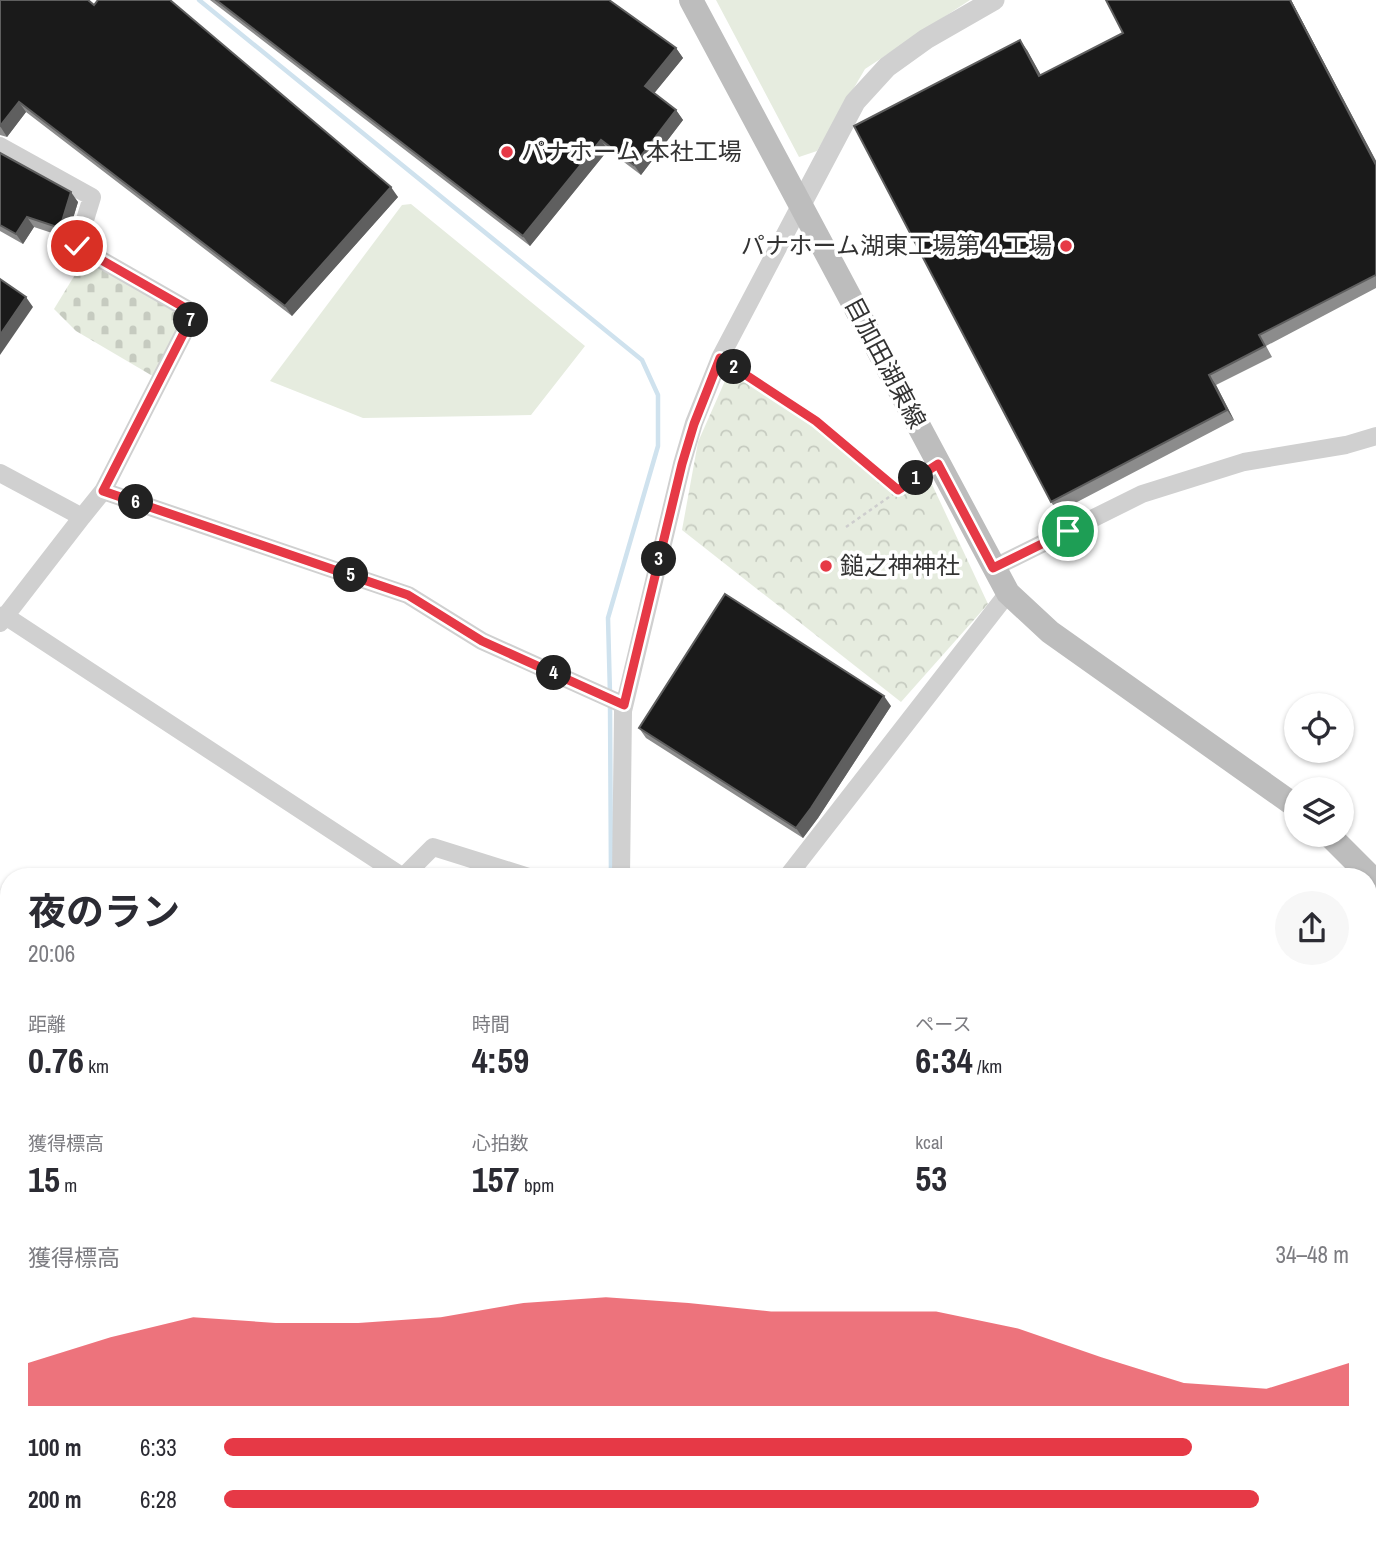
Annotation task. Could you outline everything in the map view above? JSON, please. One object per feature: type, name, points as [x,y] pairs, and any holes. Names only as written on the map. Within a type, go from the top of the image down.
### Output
[{"type":"main road","name":"目加田湖東線","points":[[691,0],[1008,593],[1050,632],[1284,798]]},
{"type":"main road","points":[[1341,847],[1362,868]]},
{"type":"street","points":[[621,868],[620,766],[624,705],[682,464],[694,424],[720,358],[855,102],[887,67],[926,39],[994,0]]},
{"type":"street","points":[[0,146],[92,197],[77,246],[194,313],[103,491],[2,619],[389,868]]},
{"type":"street","points":[[993,568],[1142,494],[1244,462],[1346,445],[1376,436]]},
{"type":"street","points":[[0,473],[82,517]]},
{"type":"street","points":[[103,491],[408,595],[482,641],[624,705]]},
{"type":"street","points":[[794,868],[1008,593]]},
{"type":"street","points":[[412,868],[433,847],[500,868]]},
{"type":"path","points":[[720,358],[816,421],[898,490]]},
{"type":"path","points":[[846,527],[938,464]]},
{"type":"green space","points":[[716,0],[970,0],[865,69],[817,151],[799,157]]},
{"type":"green space","points":[[411,204],[585,346],[531,415],[363,418],[270,381],[402,205]]},
{"type":"green space","points":[[87,255],[191,315],[156,378],[76,331],[54,309]]},
{"type":"green space","points":[[732,365],[902,496],[929,478],[988,604],[901,702],[682,530],[698,442]]},
{"type":"building","points":[[0,0],[88,0],[94,5],[98,0],[170,0],[391,187],[285,306],[19,102],[0,126]]},
{"type":"building","name":"パナホーム 本社工場","points":[[216,0],[609,0],[676,48],[645,86],[676,110],[634,165],[601,140],[523,236]]},
{"type":"building","name":"パナホーム湖東工場第４工場","points":[[1106,0],[1290,0],[1376,165],[1376,275],[1259,335],[1265,346],[1209,375],[1227,410],[1051,502],[854,126],[1020,40],[1039,76],[1123,33]]},
{"type":"building","points":[[0,153],[71,192],[60,228],[27,217],[16,234],[0,225]]},
{"type":"building","points":[[0,279],[26,297],[0,335]]},
{"type":"building","points":[[725,594],[884,696],[796,828],[639,728]]},
{"type":"waterway","points":[[199,0],[642,360],[658,395],[658,446],[608,618],[610,694]]},
{"type":"waterway","points":[[610,703],[611,868]]},
{"type":"place","name":"パナホーム 本社工場","points":[[507,152]]},
{"type":"place","name":"パナホーム湖東工場第４工場","points":[[1066,246]]},
{"type":"place","name":"鎚之神神社","points":[[826,566]]},
{"type":"route","points":[[77,246],[194,313],[103,491],[408,595],[482,641],[624,705],[682,464],[694,424],[720,358],[816,421],[898,490],[938,464],[993,568],[1068,531]]}]
